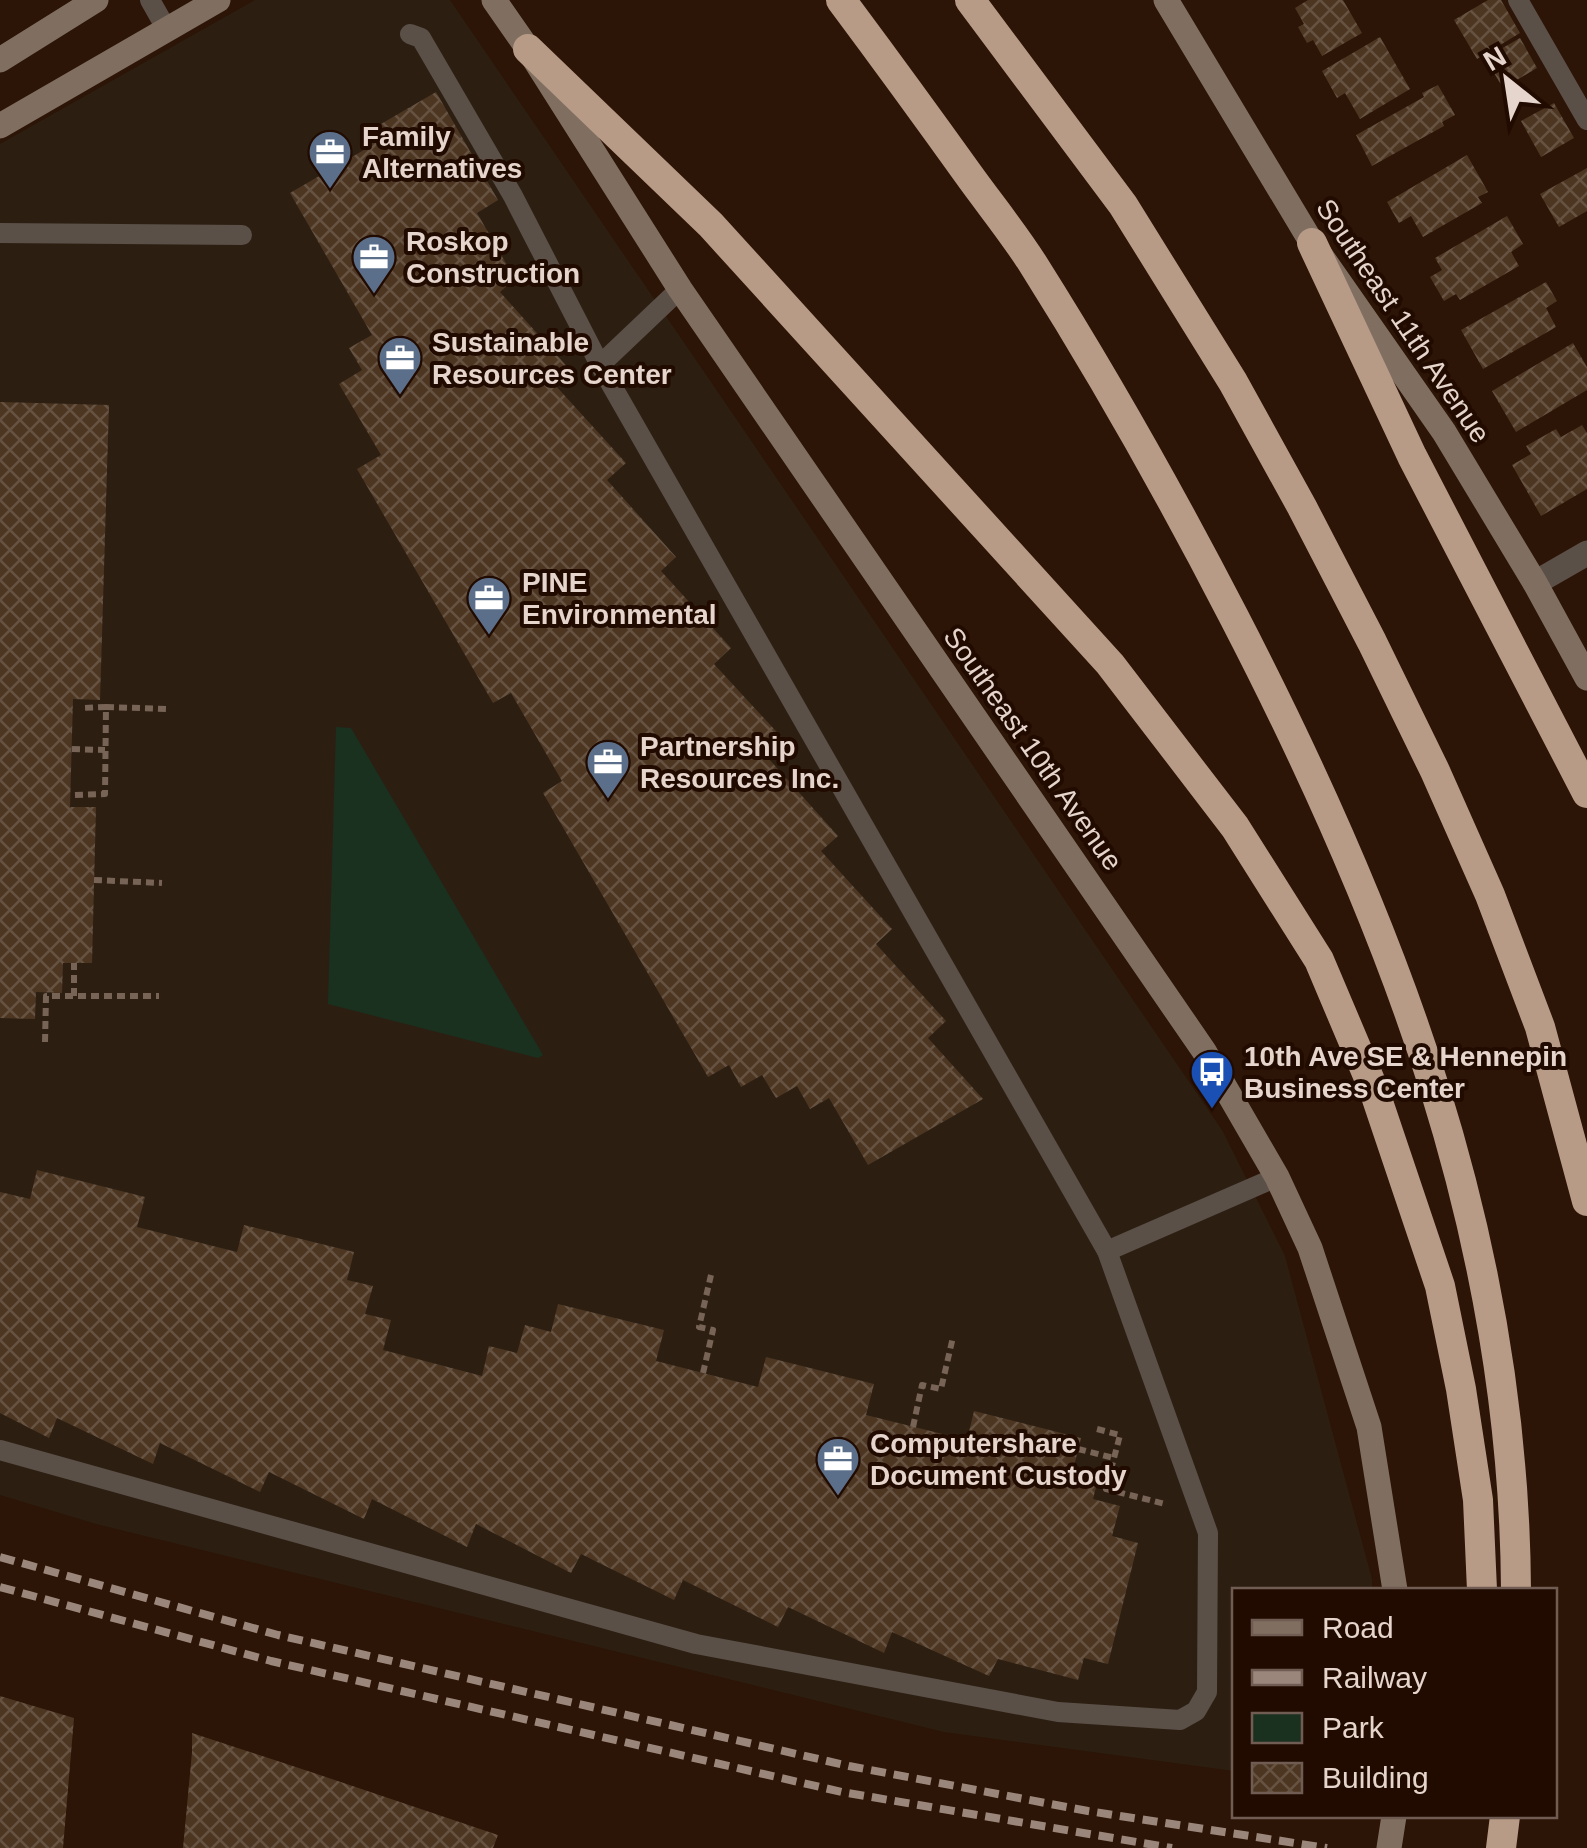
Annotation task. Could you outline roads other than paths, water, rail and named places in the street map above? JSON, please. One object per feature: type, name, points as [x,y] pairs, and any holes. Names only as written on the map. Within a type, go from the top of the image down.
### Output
[{"type":"highway","points":[[841,0],[1032,262],[1142,449],[1278,702],[1381,932],[1431,1072],[1474,1229],[1496,1346],[1511,1465],[1516,1588]]},
{"type":"highway","points":[[970,0],[1124,205],[1233,382],[1354,608],[1490,895],[1540,1027],[1587,1201]]},
{"type":"highway","points":[[528,49],[712,225],[1110,664],[1235,827],[1319,960],[1374,1090],[1440,1286],[1478,1500],[1482,1588]]},
{"type":"highway","points":[[1312,242],[1412,456],[1587,792]]},
{"type":"highway","points":[[1486,1818],[1486,1848]]},
{"type":"highway","points":[[1501,1848],[1504,1818]]},
{"type":"street","points":[[0,60],[96,0]]},
{"type":"street","points":[[0,126],[218,0]]},
{"type":"street","name":"Southeast 10th Avenue","points":[[494,0],[680,289],[1204,1050],[1277,1177],[1310,1248],[1369,1428],[1395,1588]]},
{"type":"street","name":"Southeast 11th Avenue","points":[[1166,0],[1312,242],[1444,432],[1535,582],[1587,678]]},
{"type":"street","points":[[1535,582],[1587,553]]},
{"type":"street","points":[[1390,1848],[1394,1818]]},
{"type":"lane","points":[[150,0],[167,30]]},
{"type":"lane","points":[[1518,0],[1587,120]]},
{"type":"lane","points":[[0,1450],[696,1644],[1058,1712],[1180,1720],[1196,1711],[1207,1692],[1208,1534],[1107,1251],[600,365],[513,196],[421,38],[410,34]]},
{"type":"lane","points":[[0,233],[242,235]]},
{"type":"lane","points":[[600,365],[680,289]]},
{"type":"lane","points":[[1107,1251],[1277,1177]]},
{"type":"railway","points":[[0,1557],[278,1635],[849,1766],[1088,1811],[1327,1848]]},
{"type":"railway","points":[[0,1587],[271,1661],[842,1792],[1172,1848]]},
{"type":"place","name":"Family Alternatives","points":[[330,190]]},
{"type":"place","name":"Roskop Construction","points":[[374,295]]},
{"type":"place","name":"Sustainable Resources Center","points":[[400,396]]},
{"type":"place","name":"PINE Environmental","points":[[489,636]]},
{"type":"place","name":"Partnership Resources Inc.","points":[[608,800]]},
{"type":"place","name":"10th Ave SE & Hennepin Business Center","points":[[1212,1110]]},
{"type":"place","name":"Computershare Document Custody","points":[[838,1497]]}]
